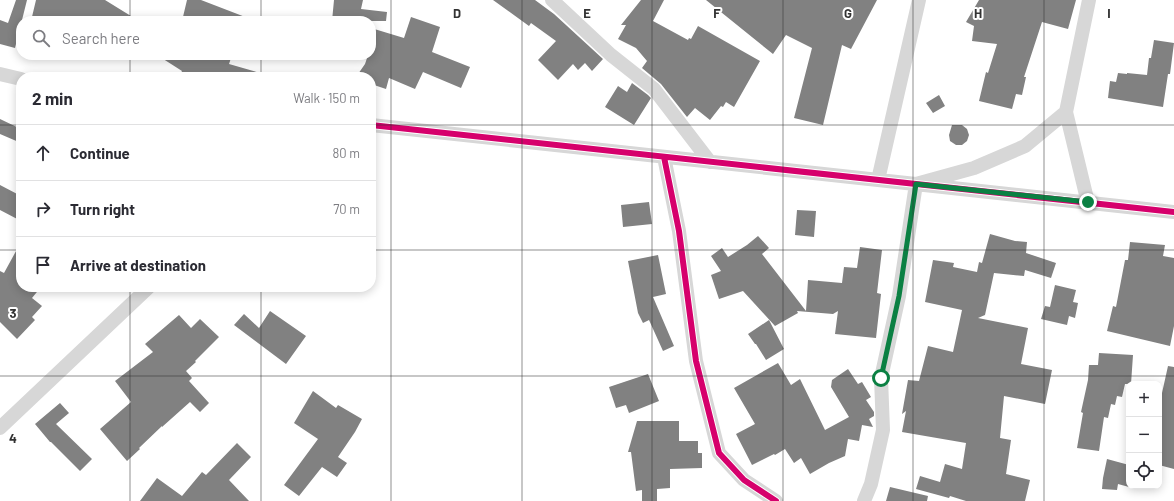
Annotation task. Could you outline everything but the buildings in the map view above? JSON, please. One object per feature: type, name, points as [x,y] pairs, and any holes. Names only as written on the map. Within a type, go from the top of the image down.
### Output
[{"type":"street","points":[[552,0],[611,55],[654,88],[710,162]]},
{"type":"street","points":[[878,180],[919,0]]},
{"type":"street","points":[[1088,202],[1066,112],[1089,0]]},
{"type":"street","points":[[0,74],[16,78]]},
{"type":"street","points":[[916,184],[974,168],[1025,146],[1066,112]]},
{"type":"street","points":[[376,126],[1174,212]]},
{"type":"street","points":[[664,157],[679,231],[696,360],[719,452],[744,480],[776,501]]},
{"type":"street","points":[[864,501],[871,484],[883,430],[881,378],[899,296],[916,184]]},
{"type":"street","points":[[0,428],[143,292]]},
{"type":"cycle path","points":[[376,126],[1174,212]]},
{"type":"cycle path","points":[[664,157],[679,231],[696,361],[719,453],[744,480],[776,501]]},
{"type":"route","points":[[881,378],[899,296],[916,184],[1088,202]]}]
